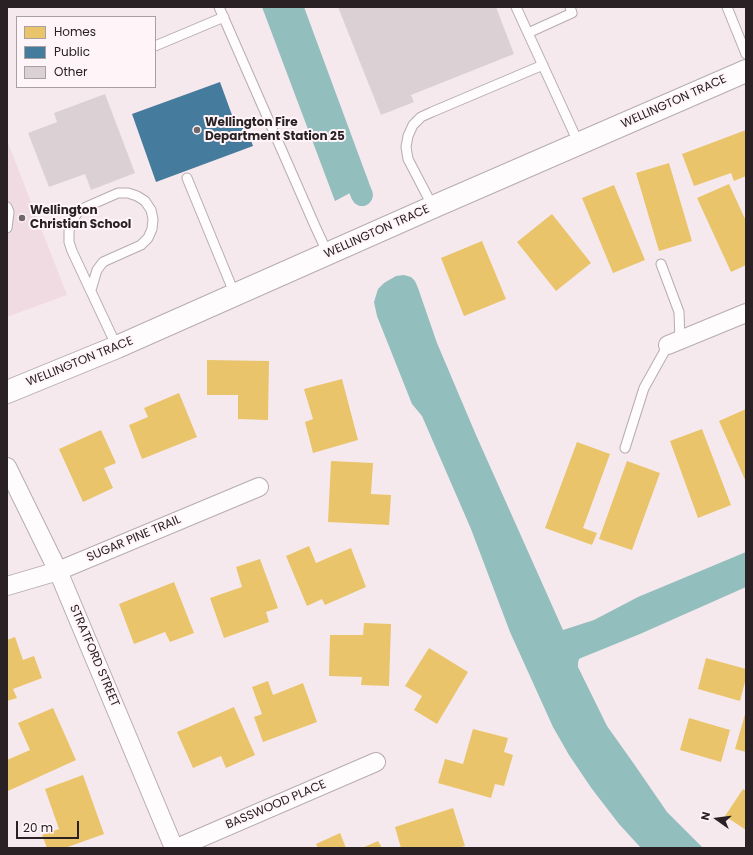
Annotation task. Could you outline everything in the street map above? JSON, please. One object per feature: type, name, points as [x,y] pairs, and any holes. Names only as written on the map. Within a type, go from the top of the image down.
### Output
[{"type":"street","name":"WELLINGTON TRACE","points":[[7,392],[118,347],[746,71]]},
{"type":"street","points":[[674,343],[746,313]]},
{"type":"street","name":"STRATFORD STREET","points":[[7,467],[58,571],[174,848]]},
{"type":"street","name":"SUGAR PINE TRAIL","points":[[7,586],[58,571],[259,487]]},
{"type":"street","name":"BASSWOOD PLACE","points":[[178,848],[376,762]]},
{"type":"lane","points":[[219,7],[328,254]]},
{"type":"lane","points":[[516,7],[579,144]]},
{"type":"lane","points":[[528,33],[572,13],[570,7]]},
{"type":"lane","points":[[727,7],[746,54]]},
{"type":"lane","points":[[156,46],[224,17]]},
{"type":"lane","points":[[433,208],[408,159],[406,148],[408,136],[413,125],[421,117],[543,64]]},
{"type":"lane","points":[[187,178],[235,295]]},
{"type":"lane","points":[[91,290],[97,270],[103,262],[141,245],[148,238],[152,229],[153,219],[151,210],[145,201],[128,192],[118,193],[86,207],[77,213],[69,231],[69,242],[72,251],[118,347]]},
{"type":"lane","points":[[7,207],[9,212],[7,228]]},
{"type":"lane","points":[[625,448],[644,388],[674,343],[679,312],[660,264]]},
{"type":"shaded area","name":"Wellington Christian School","points":[[7,140],[67,295],[7,317]]},
{"type":"water","points":[[262,7],[304,7],[369,183],[335,201]]},
{"type":"water","points":[[404,275],[411,277],[415,281],[437,343],[476,435],[563,630],[594,620],[638,597],[746,552],[746,587],[640,634],[581,658],[579,659],[578,663],[578,667],[607,726],[667,812],[703,848],[641,848],[619,824],[592,789],[569,755],[553,727],[510,632],[471,529],[422,416],[412,404],[377,316],[374,302],[378,289],[384,283],[396,276]]},
{"type":"building: Homes","points":[[746,130],[746,176],[734,181],[731,173],[694,186],[682,154]]},
{"type":"building: Homes","points":[[669,163],[692,241],[659,251],[636,173]]},
{"type":"building: Homes","points":[[729,184],[746,221],[746,265],[731,272],[697,198]]},
{"type":"building: Homes","points":[[614,185],[645,260],[613,273],[582,198]]},
{"type":"building: Homes","points":[[552,214],[591,263],[556,291],[517,242]]},
{"type":"building: Homes","points":[[482,241],[506,299],[464,316],[441,258]]},
{"type":"building: Homes","points":[[207,360],[269,361],[268,420],[238,419],[238,395],[207,395]]},
{"type":"building: Homes","points":[[342,379],[358,440],[313,453],[305,422],[313,419],[304,389]]},
{"type":"building: Homes","points":[[179,393],[197,437],[142,459],[129,425],[148,417],[144,408]]},
{"type":"building: Homes","points":[[746,409],[746,482],[719,421]]},
{"type":"building: Homes","points":[[702,429],[731,505],[698,518],[670,441]]},
{"type":"building: Homes","points":[[101,430],[116,463],[104,468],[113,488],[83,502],[59,449]]},
{"type":"building: Homes","points":[[577,442],[610,454],[583,528],[597,533],[592,545],[545,528]]},
{"type":"building: Homes","points":[[331,461],[373,463],[371,494],[391,495],[389,525],[328,522]]},
{"type":"building: Homes","points":[[627,461],[660,473],[632,550],[599,539]]},
{"type":"building: Homes","points":[[309,546],[316,563],[351,548],[366,587],[325,605],[322,599],[307,606],[286,556]]},
{"type":"building: Homes","points":[[260,559],[278,608],[266,612],[269,622],[224,638],[210,598],[242,587],[236,567]]},
{"type":"building: Homes","points":[[174,582],[194,633],[170,642],[165,632],[134,644],[119,604]]},
{"type":"building: Homes","points":[[364,623],[391,624],[389,686],[361,685],[362,677],[329,676],[330,635],[363,635]]},
{"type":"building: Homes","points":[[15,637],[23,660],[34,656],[42,678],[13,689],[17,698],[7,701],[7,640]]},
{"type":"building: Homes","points":[[429,648],[468,672],[437,724],[414,710],[422,696],[405,686]]},
{"type":"building: Homes","points":[[706,658],[746,669],[746,678],[740,701],[698,689]]},
{"type":"building: Homes","points":[[268,681],[273,695],[303,683],[317,722],[263,742],[254,717],[262,714],[252,687]]},
{"type":"building: Homes","points":[[234,707],[255,755],[226,768],[221,756],[193,768],[177,732]]},
{"type":"building: Homes","points":[[53,708],[76,760],[8,791],[7,760],[30,750],[18,723]]},
{"type":"building: Homes","points":[[746,711],[746,752],[735,749]]},
{"type":"building: Homes","points":[[689,718],[730,730],[721,762],[680,750]]},
{"type":"building: Homes","points":[[473,729],[508,738],[504,752],[513,755],[504,786],[495,784],[491,798],[438,783],[445,759],[463,764]]},
{"type":"building: Homes","points":[[83,775],[104,834],[65,848],[47,848],[42,835],[59,829],[45,789]]},
{"type":"building: Homes","points":[[743,789],[746,791],[746,830],[725,816]]},
{"type":"building: Homes","points":[[453,808],[465,846],[457,848],[401,848],[395,827]]},
{"type":"building: Homes","points":[[340,833],[346,848],[318,848],[316,844]]},
{"type":"building: Homes","points":[[378,841],[382,848],[362,848]]},
{"type":"building: Public","points":[[220,82],[236,126],[245,123],[253,146],[156,182],[132,114]]},
{"type":"building: Other","points":[[338,7],[496,7],[514,54],[411,95],[414,102],[381,115]]},
{"type":"building: Other","points":[[105,94],[135,173],[91,190],[85,174],[49,187],[28,133],[57,122],[54,113]]},
{"type":"waterway","points":[[348,162],[362,195]]},
{"type":"place","name":"Wellington Fire Department Station 25","points":[[197,130]]},
{"type":"place","name":"Wellington Christian School","points":[[22,218]]}]
